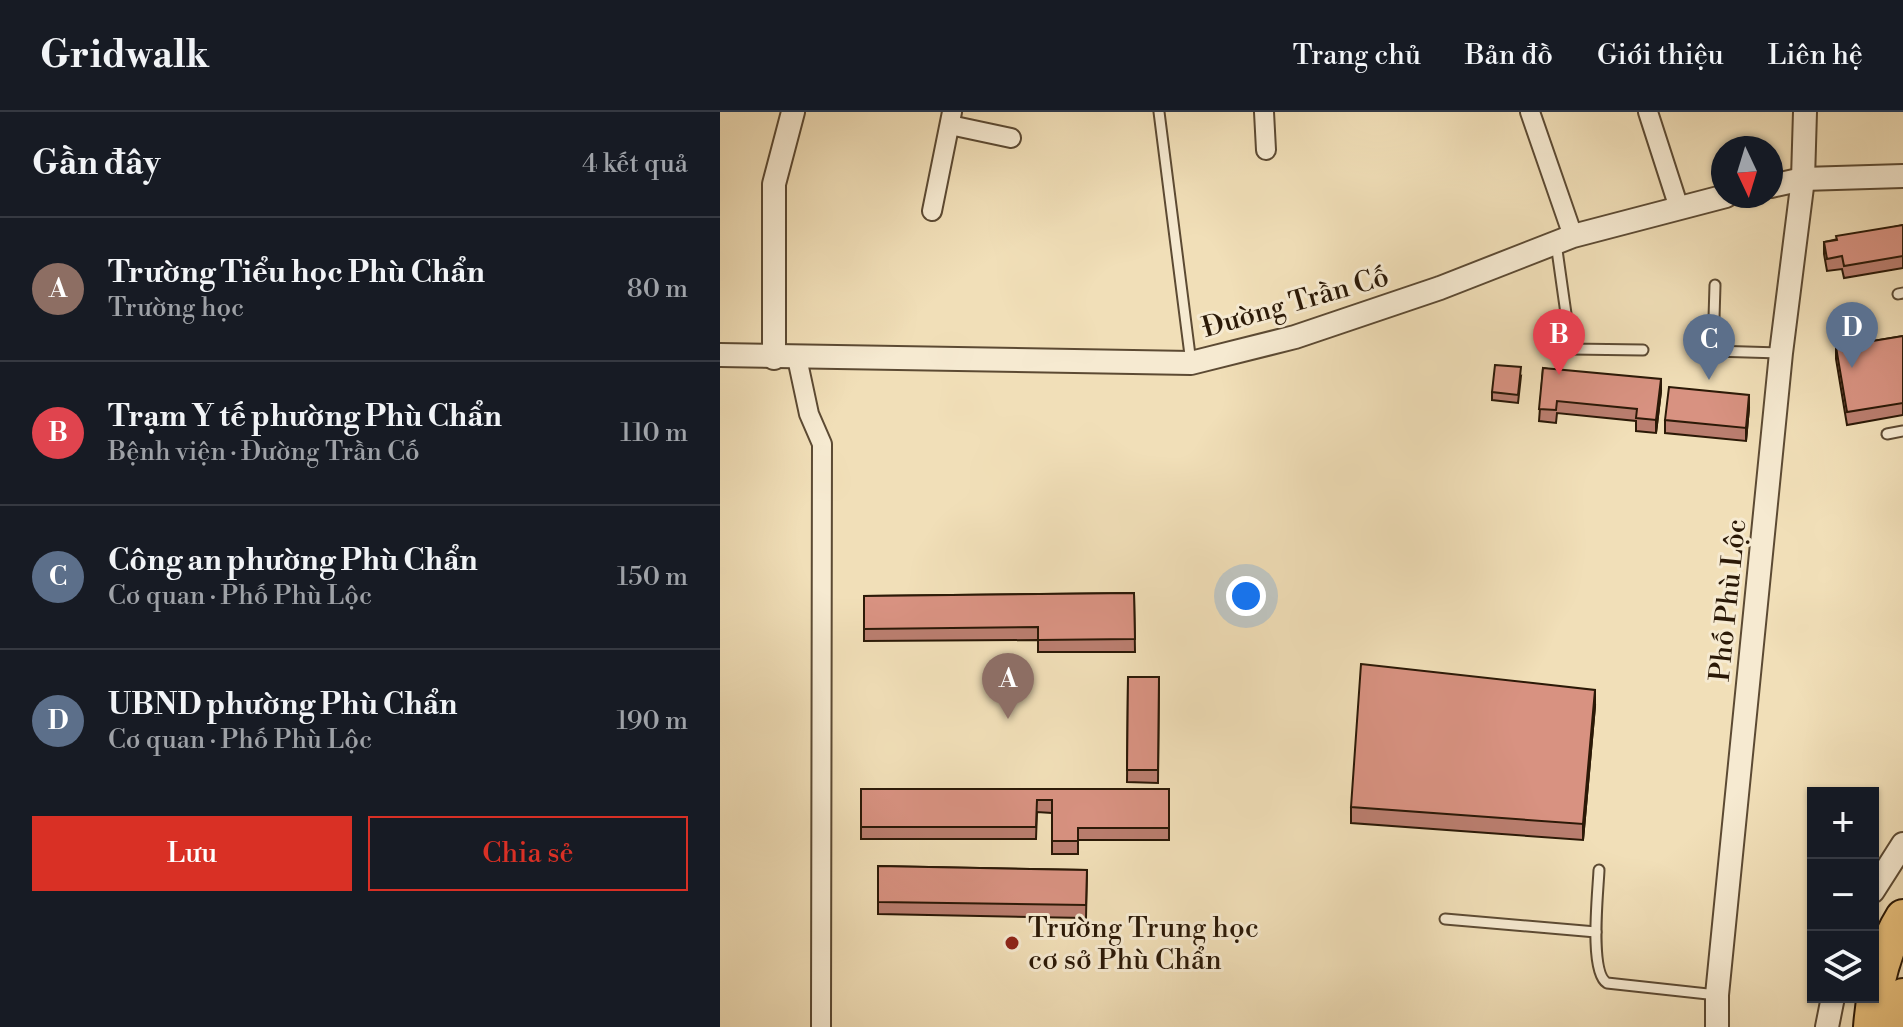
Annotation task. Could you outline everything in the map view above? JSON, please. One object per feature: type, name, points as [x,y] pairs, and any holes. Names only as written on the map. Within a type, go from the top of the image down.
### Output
[{"type":"highway","points":[[1871,1027],[1884,958],[1903,917]]},
{"type":"highway","points":[[1899,1027],[1903,996]]},
{"type":"street","points":[[793,112],[774,184],[785,358],[822,444],[821,1027]]},
{"type":"street","points":[[1264,112],[1266,150]]},
{"type":"street","points":[[1530,112],[1565,240]]},
{"type":"street","points":[[1648,112],[1679,208]]},
{"type":"street","name":"Phố Phù Lộc","points":[[1717,1027],[1717,995],[1781,353],[1803,179],[1805,112]]},
{"type":"street","points":[[932,211],[951,118],[1011,138]]},
{"type":"street","points":[[1783,183],[1803,179],[1903,176]]},
{"type":"street","name":"Đường Trần Cố","points":[[720,355],[1191,363],[1295,337],[1440,288],[1565,240],[1711,200]]},
{"type":"street","points":[[1879,882],[1903,844]]},
{"type":"street","points":[[1827,1027],[1832,1003]]},
{"type":"lane","points":[[1159,112],[1191,363]]},
{"type":"lane","points":[[1565,240],[1571,349],[1643,350]]},
{"type":"lane","points":[[1715,285],[1713,351],[1781,353]]},
{"type":"lane","points":[[1887,434],[1903,431]]},
{"type":"lane","points":[[1599,870],[1596,932],[1598,972],[1604,982],[1717,995]]},
{"type":"lane","points":[[1445,919],[1596,932]]},
{"type":"building","points":[[1903,225],[1903,256],[1844,266],[1842,256],[1827,259],[1824,242],[1837,240],[1836,236]]},
{"type":"building","points":[[1903,336],[1903,403],[1847,412],[1836,347]]},
{"type":"building","points":[[1495,365],[1521,367],[1518,395],[1492,392]]},
{"type":"building","points":[[1543,368],[1661,379],[1656,420],[1636,418],[1637,409],[1557,401],[1556,410],[1539,409]]},
{"type":"building","points":[[1669,387],[1749,395],[1746,428],[1665,420]]},
{"type":"building","points":[[1134,593],[1135,639],[1038,640],[1038,627],[864,629],[864,596]]},
{"type":"building","points":[[1361,664],[1595,690],[1583,824],[1351,807]]},
{"type":"building","points":[[1128,677],[1159,677],[1158,770],[1127,770]]},
{"type":"building","points":[[861,789],[1169,789],[1169,828],[1078,828],[1078,841],[1052,841],[1052,800],[1037,800],[1036,827],[861,827]]},
{"type":"building","points":[[878,866],[1087,870],[1086,905],[878,902]]},
{"type":"place","name":"UBND phường Phù Chẩn","points":[[1852,368]]},
{"type":"place","name":"Trạm Y tế phường Phù Chẩn","points":[[1559,375]]},
{"type":"place","name":"Công an phường Phù Chẩn","points":[[1709,380]]},
{"type":"place","name":"Trường Tiểu học Phù Chẩn","points":[[1008,719]]},
{"type":"place","name":"Trường Trung học cơ sở Phù Chẩn","points":[[1012,943]]}]
